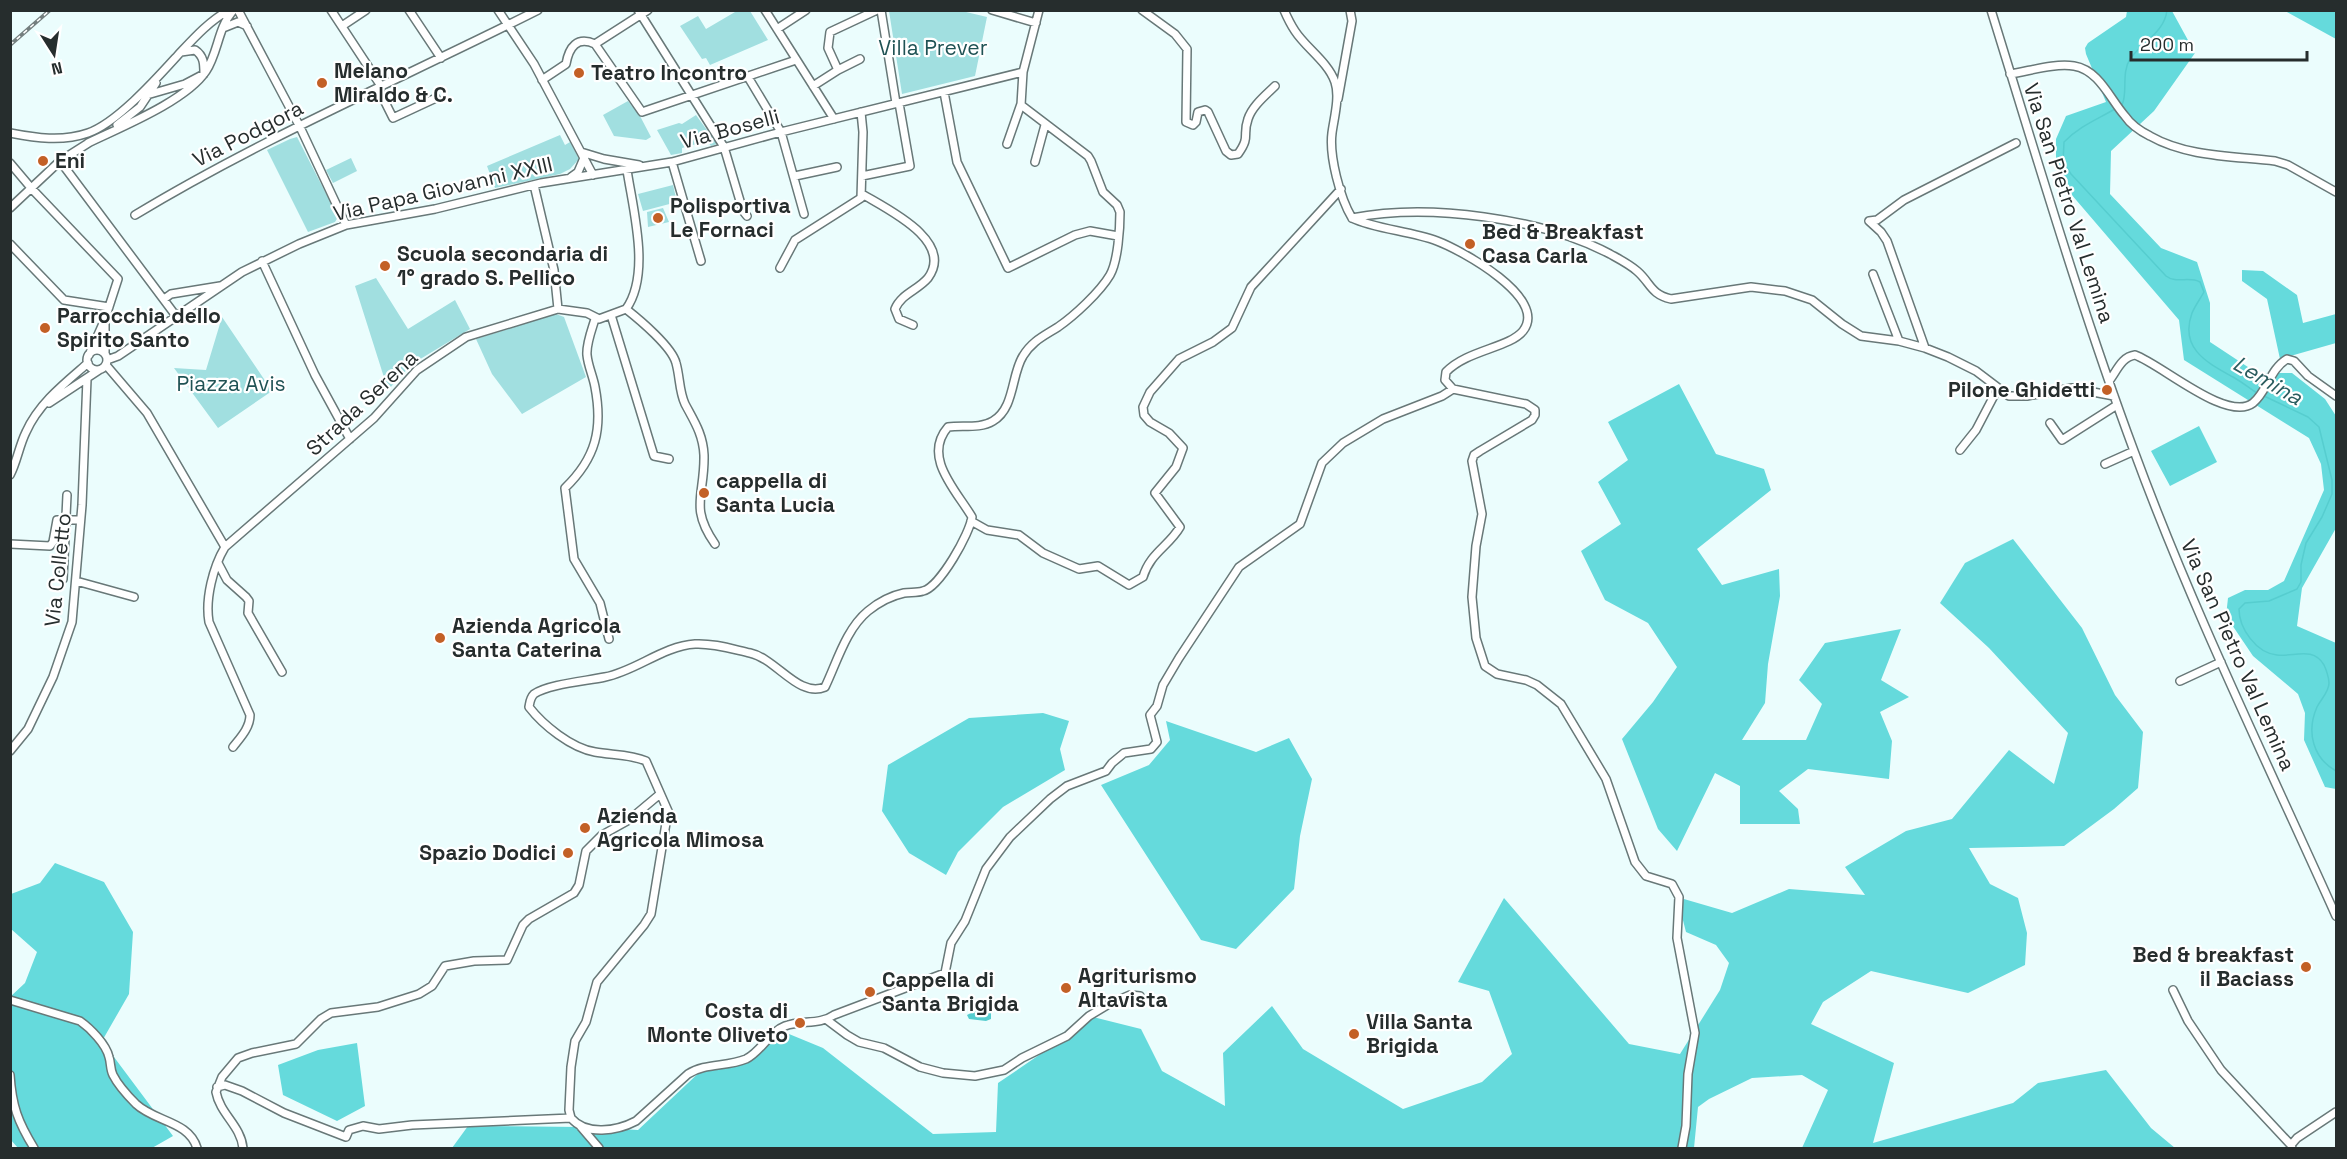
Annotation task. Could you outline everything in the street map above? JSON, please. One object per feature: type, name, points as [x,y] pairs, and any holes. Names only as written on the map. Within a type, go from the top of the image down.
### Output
[{"type":"street","points":[[88,143],[191,89],[204,74],[231,10]]},
{"type":"street","points":[[10,132],[51,139],[90,133],[131,102],[213,19],[231,10]]},
{"type":"street","points":[[238,10],[300,127],[346,225]]},
{"type":"street","points":[[331,10],[379,87],[393,118],[436,98]]},
{"type":"street","points":[[342,26],[366,10]]},
{"type":"street","points":[[409,10],[441,58]]},
{"type":"street","points":[[498,10],[542,80],[593,175]]},
{"type":"street","name":"Via Podgora","points":[[135,215],[180,187],[538,10]]},
{"type":"street","points":[[595,44],[639,13],[648,10]]},
{"type":"street","points":[[765,10],[834,119]]},
{"type":"street","points":[[777,29],[806,10]]},
{"type":"street","points":[[838,70],[828,48],[827,40],[830,32],[879,10],[910,166],[862,176]]},
{"type":"street","points":[[992,10],[1036,23]]},
{"type":"street","points":[[1007,144],[1021,104],[1023,72],[1039,10]]},
{"type":"street","points":[[1142,10],[1175,34],[1186,48],[1186,122],[1193,125],[1198,112],[1205,110],[1208,112],[1226,152],[1231,155],[1238,154],[1247,140],[1248,116],[1275,86]]},
{"type":"street","points":[[1284,10],[1294,31],[1312,50],[1335,83],[1332,147],[1341,189],[1352,218],[1368,224],[1412,233],[1451,247],[1479,263],[1503,282],[1524,305],[1528,318],[1523,331],[1509,340],[1472,354],[1446,372],[1445,380],[1453,389],[1526,404],[1535,410],[1532,420],[1480,450],[1472,460],[1482,514],[1472,584],[1473,617],[1480,656],[1490,671],[1537,685],[1561,705],[1606,779],[1635,862],[1646,876],[1672,884],[1677,891],[1679,897],[1678,948],[1695,1033],[1688,1074],[1686,1126],[1682,1149]]},
{"type":"street","points":[[1335,107],[1341,90],[1352,21],[1350,10]]},
{"type":"street","name":"Via San Pietro Val Lemina","points":[[1991,10],[2109,381],[2134,451],[2221,662],[2337,916]]},
{"type":"street","points":[[639,13],[724,147],[743,211],[747,216]]},
{"type":"street","points":[[223,28],[238,22],[247,26]]},
{"type":"street","points":[[542,80],[563,68],[569,49],[573,45],[584,41],[595,44],[642,112],[796,60]]},
{"type":"street","points":[[180,52],[195,50],[200,54],[204,74]]},
{"type":"street","points":[[813,86],[860,59]]},
{"type":"street","points":[[2010,74],[2072,66],[2091,74],[2100,82],[2126,118],[2152,138],[2182,150],[2275,161],[2288,165],[2337,192]]},
{"type":"street","name":"Via Boselli","points":[[570,178],[672,162],[781,132],[1023,72]]},
{"type":"street","points":[[10,208],[60,161],[129,117],[140,107],[162,73]]},
{"type":"street","points":[[131,102],[185,84],[204,74]]},
{"type":"street","points":[[748,77],[781,132],[804,214]]},
{"type":"street","points":[[944,92],[957,162],[1008,268],[1074,235],[1090,231],[1118,236]]},
{"type":"street","points":[[600,1149],[571,1118],[569,1110],[575,1041],[586,1022],[597,982],[644,925],[653,906],[658,860],[668,811],[646,761],[591,752],[559,735],[537,717],[529,707],[530,699],[541,691],[611,676],[678,648],[705,644],[759,656],[808,689],[818,690],[825,687],[850,632],[866,613],[885,598],[924,591],[936,584],[945,572],[972,517],[953,490],[942,469],[937,447],[940,436],[948,427],[980,426],[993,421],[1003,412],[1013,388],[1019,363],[1030,346],[1059,326],[1089,299],[1109,276],[1114,263],[1120,219],[1117,205],[1102,192],[1091,161],[1023,108],[1021,104]]},
{"type":"street","points":[[780,268],[795,240],[861,198],[863,132],[861,112]]},
{"type":"street","points":[[1035,162],[1045,125]]},
{"type":"street","points":[[1925,348],[1887,241],[1869,221],[1877,220],[1904,200],[2016,143]]},
{"type":"street","points":[[583,155],[648,166]]},
{"type":"street","points":[[570,178],[580,168],[583,155]]},
{"type":"street","points":[[60,161],[176,316]]},
{"type":"street","points":[[672,162],[701,261]]},
{"type":"street","points":[[10,163],[116,277],[118,282],[88,359],[91,368],[104,362]]},
{"type":"street","points":[[795,176],[837,167]]},
{"type":"street","points":[[534,185],[554,270],[558,309],[587,313],[595,319],[602,319],[626,309],[637,286],[640,266],[627,170]]},
{"type":"street","name":"Via Papa Giovanni XXIII","points":[[41,408],[87,379],[104,362],[118,356],[220,286],[262,261],[346,225],[570,178]]},
{"type":"street","points":[[971,521],[987,530],[1019,535],[1043,553],[1079,570],[1098,566],[1129,585],[1143,577],[1155,553],[1180,527],[1155,493],[1176,467],[1183,448],[1169,433],[1150,422],[1144,415],[1145,401],[1161,378],[1186,354],[1206,346],[1232,328],[1251,287],[1341,189]]},
{"type":"street","points":[[862,194],[919,231],[934,253],[933,269],[928,278],[898,302],[895,309],[899,319],[914,325]]},
{"type":"street","points":[[1352,218],[1376,213],[1409,213],[1479,217],[1521,223],[1590,245],[1609,254],[1639,273],[1650,288],[1664,297],[1671,299],[1751,287],[1785,291],[1812,300],[1861,336],[1899,340],[1925,348],[1976,371],[2006,394],[2014,397],[2072,387],[2114,396]]},
{"type":"street","points":[[10,244],[64,300],[109,307]]},
{"type":"street","points":[[262,261],[315,375],[350,439]]},
{"type":"street","points":[[1873,274],[1899,340]]},
{"type":"street","points":[[164,299],[171,294],[220,286]]},
{"type":"street","name":"Strada Serena","points":[[232,747],[244,733],[250,715],[209,622],[208,603],[218,563],[225,547],[374,418],[417,370],[466,337],[558,309]]},
{"type":"street","points":[[626,309],[641,320],[676,361],[679,386],[685,403],[695,420],[703,447],[700,518],[715,544]]},
{"type":"street","points":[[611,315],[654,456],[669,459]]},
{"type":"street","points":[[104,362],[105,319]]},
{"type":"street","points":[[595,319],[587,353],[595,388],[599,429],[586,463],[577,477],[565,488],[574,558],[600,603],[609,639]]},
{"type":"street","points":[[10,475],[27,428],[41,408],[98,350],[104,362],[147,413],[225,547]]},
{"type":"street","points":[[2109,381],[2123,360],[2135,355],[2222,405],[2244,407],[2254,402],[2279,365],[2291,359],[2308,376],[2337,396]]},
{"type":"street","name":"Via Colletto","points":[[10,751],[28,729],[53,677],[72,622],[87,379]]},
{"type":"street","points":[[1960,450],[1976,430],[1998,388]]},
{"type":"street","points":[[581,1127],[610,1130],[627,1125],[636,1121],[696,1069],[748,1058],[779,1029],[827,1020],[834,1015],[945,973],[951,943],[965,921],[986,869],[1011,837],[1050,799],[1067,786],[1106,771],[1124,753],[1151,749],[1157,742],[1150,715],[1156,706],[1163,685],[1179,658],[1239,567],[1300,524],[1322,464],[1343,443],[1373,425],[1420,403],[1442,396],[1453,389]]},
{"type":"street","points":[[2050,423],[2062,440],[2117,405]]},
{"type":"street","points":[[10,448],[18,452]]},
{"type":"street","points":[[2105,464],[2134,451]]},
{"type":"street","points":[[63,579],[67,495]]},
{"type":"street","points":[[10,544],[50,546],[53,542],[55,522],[60,518],[80,520]]},
{"type":"street","points":[[218,563],[227,580],[249,601],[248,613],[282,672]]},
{"type":"street","points":[[76,581],[134,597]]},
{"type":"street","points":[[2180,681],[2221,662]]},
{"type":"street","points":[[243,1149],[240,1133],[219,1101],[217,1087],[222,1077],[238,1058],[296,1044],[321,1019],[331,1013],[374,1008],[412,997],[428,989],[445,966],[507,960],[519,933],[529,919],[574,893],[579,885],[585,851],[602,835],[629,820],[660,794]]},
{"type":"street","points":[[2173,990],[2188,1020],[2221,1070],[2292,1147],[2297,1138],[2337,1112]]},
{"type":"street","points":[[827,1020],[860,1042],[884,1048],[920,1067],[975,1076],[1004,1070],[1022,1058],[1067,1036],[1089,1016],[1108,1004],[1130,995],[1140,996]]},
{"type":"street","points":[[10,1000],[80,1021],[87,1026],[109,1056],[113,1076],[135,1103],[146,1112],[186,1131],[194,1138],[197,1149]]},
{"type":"street","points":[[10,1075],[14,1109],[34,1149]]},
{"type":"street","points":[[217,1087],[225,1085],[242,1091],[284,1113],[346,1137],[349,1130],[363,1126],[379,1129],[412,1125],[571,1118]]},
{"type":"green space","points":[[734,11],[750,11],[768,40],[710,65],[706,58],[702,59],[680,26],[698,16],[706,29]]},
{"type":"green space","name":"Villa Prever","points":[[889,11],[962,11],[987,17],[975,76],[902,94]]},
{"type":"green space","points":[[628,101],[640,116],[651,137],[646,140],[614,136],[603,115]]},
{"type":"green space","points":[[696,115],[717,144],[711,146],[707,141],[682,148],[682,153],[671,155],[657,130],[682,124]]},
{"type":"green space","points":[[560,135],[565,145],[570,142],[579,159],[570,169],[560,174],[495,188],[487,166]]},
{"type":"green space","points":[[297,137],[338,217],[335,222],[308,232],[267,150]]},
{"type":"green space","points":[[351,158],[357,171],[333,183],[326,170]]},
{"type":"green space","points":[[673,185],[677,202],[643,211],[638,194]]},
{"type":"green space","name":"Polisportiva Le Fornaci","points":[[663,208],[669,222],[648,227],[647,212]]},
{"type":"green space","points":[[376,278],[408,329],[455,300],[470,329],[412,364],[388,390],[355,286]]},
{"type":"green space","points":[[556,314],[564,317],[586,377],[522,414],[492,374],[476,339]]},
{"type":"green space","name":"Piazza Avis","points":[[222,317],[272,391],[218,428],[174,368],[206,370]]},
{"type":"shaded area","points":[[2127,11],[2172,11],[2195,53],[2154,111],[2111,151],[2110,194],[2161,248],[2197,262],[2210,303],[2210,342],[2257,373],[2292,373],[2325,399],[2336,416],[2336,528],[2302,588],[2297,626],[2336,643],[2336,789],[2325,787],[2304,740],[2305,713],[2298,694],[2253,656],[2226,616],[2228,598],[2245,590],[2268,590],[2284,581],[2324,490],[2321,464],[2309,438],[2184,360],[2179,320],[2071,194],[2056,161],[2056,139],[2066,116],[2106,102],[2085,48],[2088,43],[2126,17]]},
{"type":"shaded area","points":[[2285,11],[2336,11],[2336,39]]},
{"type":"shaded area","points":[[2242,270],[2263,271],[2297,295],[2303,323],[2336,314],[2336,343],[2280,359],[2267,299],[2242,281]]},
{"type":"shaded area","points":[[1679,384],[1716,454],[1764,469],[1771,490],[1697,549],[1722,585],[1779,569],[1780,596],[1768,664],[1765,703],[1742,740],[1806,740],[1822,704],[1799,680],[1825,643],[1901,629],[1881,680],[1909,697],[1880,712],[1892,741],[1889,779],[1808,769],[1779,791],[1798,809],[1800,824],[1740,824],[1740,786],[1715,773],[1677,851],[1658,829],[1622,739],[1653,702],[1677,667],[1648,623],[1605,600],[1581,551],[1621,524],[1598,482],[1628,460],[1608,422]]},
{"type":"shaded area","points":[[2199,426],[2217,462],[2170,486],[2151,451]]},
{"type":"shaded area","points":[[2013,539],[2082,628],[2115,695],[2143,732],[2138,788],[2064,846],[1969,848],[1990,884],[2018,898],[2027,933],[2025,965],[1968,993],[1871,971],[1823,1002],[1811,1024],[1894,1063],[1873,1143],[2013,1103],[2038,1083],[2106,1070],[2151,1128],[2175,1148],[1802,1148],[1828,1090],[1802,1075],[1752,1078],[1709,1099],[1698,1107],[1694,1148],[452,1148],[468,1126],[638,1130],[704,1068],[748,1056],[768,1042],[789,1034],[823,1048],[933,1134],[996,1132],[998,1083],[1067,1036],[1089,1016],[1141,1029],[1162,1071],[1225,1106],[1223,1053],[1272,1006],[1303,1049],[1403,1109],[1482,1082],[1512,1054],[1489,991],[1458,982],[1504,898],[1629,1044],[1680,1054],[1720,990],[1729,963],[1716,945],[1686,932],[1677,897],[1732,913],[1789,889],[1865,895],[1845,867],[1906,831],[1952,819],[2009,750],[2054,784],[2068,733],[1989,648],[1940,603],[1965,563]]},
{"type":"shaded area","points":[[1043,713],[1069,721],[1060,749],[1065,770],[1003,807],[958,852],[946,875],[909,853],[882,811],[888,765],[969,718]]},
{"type":"shaded area","points":[[1166,721],[1256,752],[1289,738],[1312,779],[1300,836],[1294,889],[1236,949],[1201,940],[1101,785],[1149,765],[1170,740]]},
{"type":"shaded area","points":[[55,863],[104,882],[133,932],[129,994],[102,1041],[173,1136],[152,1148],[18,1148],[10,1139],[10,997],[25,983],[37,952],[11,929],[11,894],[40,883]]},
{"type":"shaded area","points":[[979,1009],[991,1012],[991,1019],[986,1021],[969,1019],[967,1015]]},
{"type":"shaded area","points":[[357,1043],[365,1106],[337,1121],[283,1095],[278,1065],[318,1050]]},
{"type":"waterway","name":"Lemina","points":[[2122,105],[2127,65],[2135,53],[2162,25],[2167,10]]},
{"type":"waterway","name":"Lemina","points":[[2115,109],[2082,127],[2064,142],[2063,162],[2071,174],[2166,276],[2200,282],[2204,292],[2192,313],[2189,326],[2189,336],[2193,345],[2206,360],[2257,393]]},
{"type":"waterway","name":"Lemina","points":[[2264,396],[2308,417],[2319,427],[2332,480],[2332,494],[2322,517],[2306,543],[2301,565],[2301,582],[2297,589],[2269,601],[2245,603],[2239,609],[2240,616],[2245,631],[2262,650],[2277,655],[2309,654],[2320,659],[2324,665],[2329,686],[2317,707],[2312,735],[2317,752],[2328,766],[2336,771]]},
{"type":"railway","points":[[10,45],[50,10]]},
{"type":"place","name":"Teatro Incontro","points":[[579,73]]},
{"type":"place","name":"Melano Miraldo & C.","points":[[322,83]]},
{"type":"place","name":"Eni","points":[[43,161]]},
{"type":"place","name":"Polisportiva Le Fornaci","points":[[658,218]]},
{"type":"place","name":"Bed & Breakfast Casa Carla","points":[[1470,244]]},
{"type":"place","name":"Scuola secondaria di 1° grado S. Pellico","points":[[385,266]]},
{"type":"place","name":"Parrocchia dello Spirito Santo","points":[[45,328]]},
{"type":"place","name":"Pilone Ghidetti","points":[[2107,390]]},
{"type":"place","name":"cappella di Santa Lucia","points":[[704,493]]},
{"type":"place","name":"Azienda Agricola Santa Caterina","points":[[440,638]]},
{"type":"place","name":"Azienda Agricola Mimosa","points":[[585,828]]},
{"type":"place","name":"Spazio Dodici","points":[[568,853]]},
{"type":"place","name":"Bed & breakfast il Baciass","points":[[2306,967]]},
{"type":"place","name":"Agriturismo Altavista","points":[[1066,988]]},
{"type":"place","name":"Cappella di Santa Brigida","points":[[870,992]]},
{"type":"place","name":"Costa di Monte Oliveto","points":[[800,1023]]},
{"type":"place","name":"Villa Santa Brigida","points":[[1354,1034]]}]
